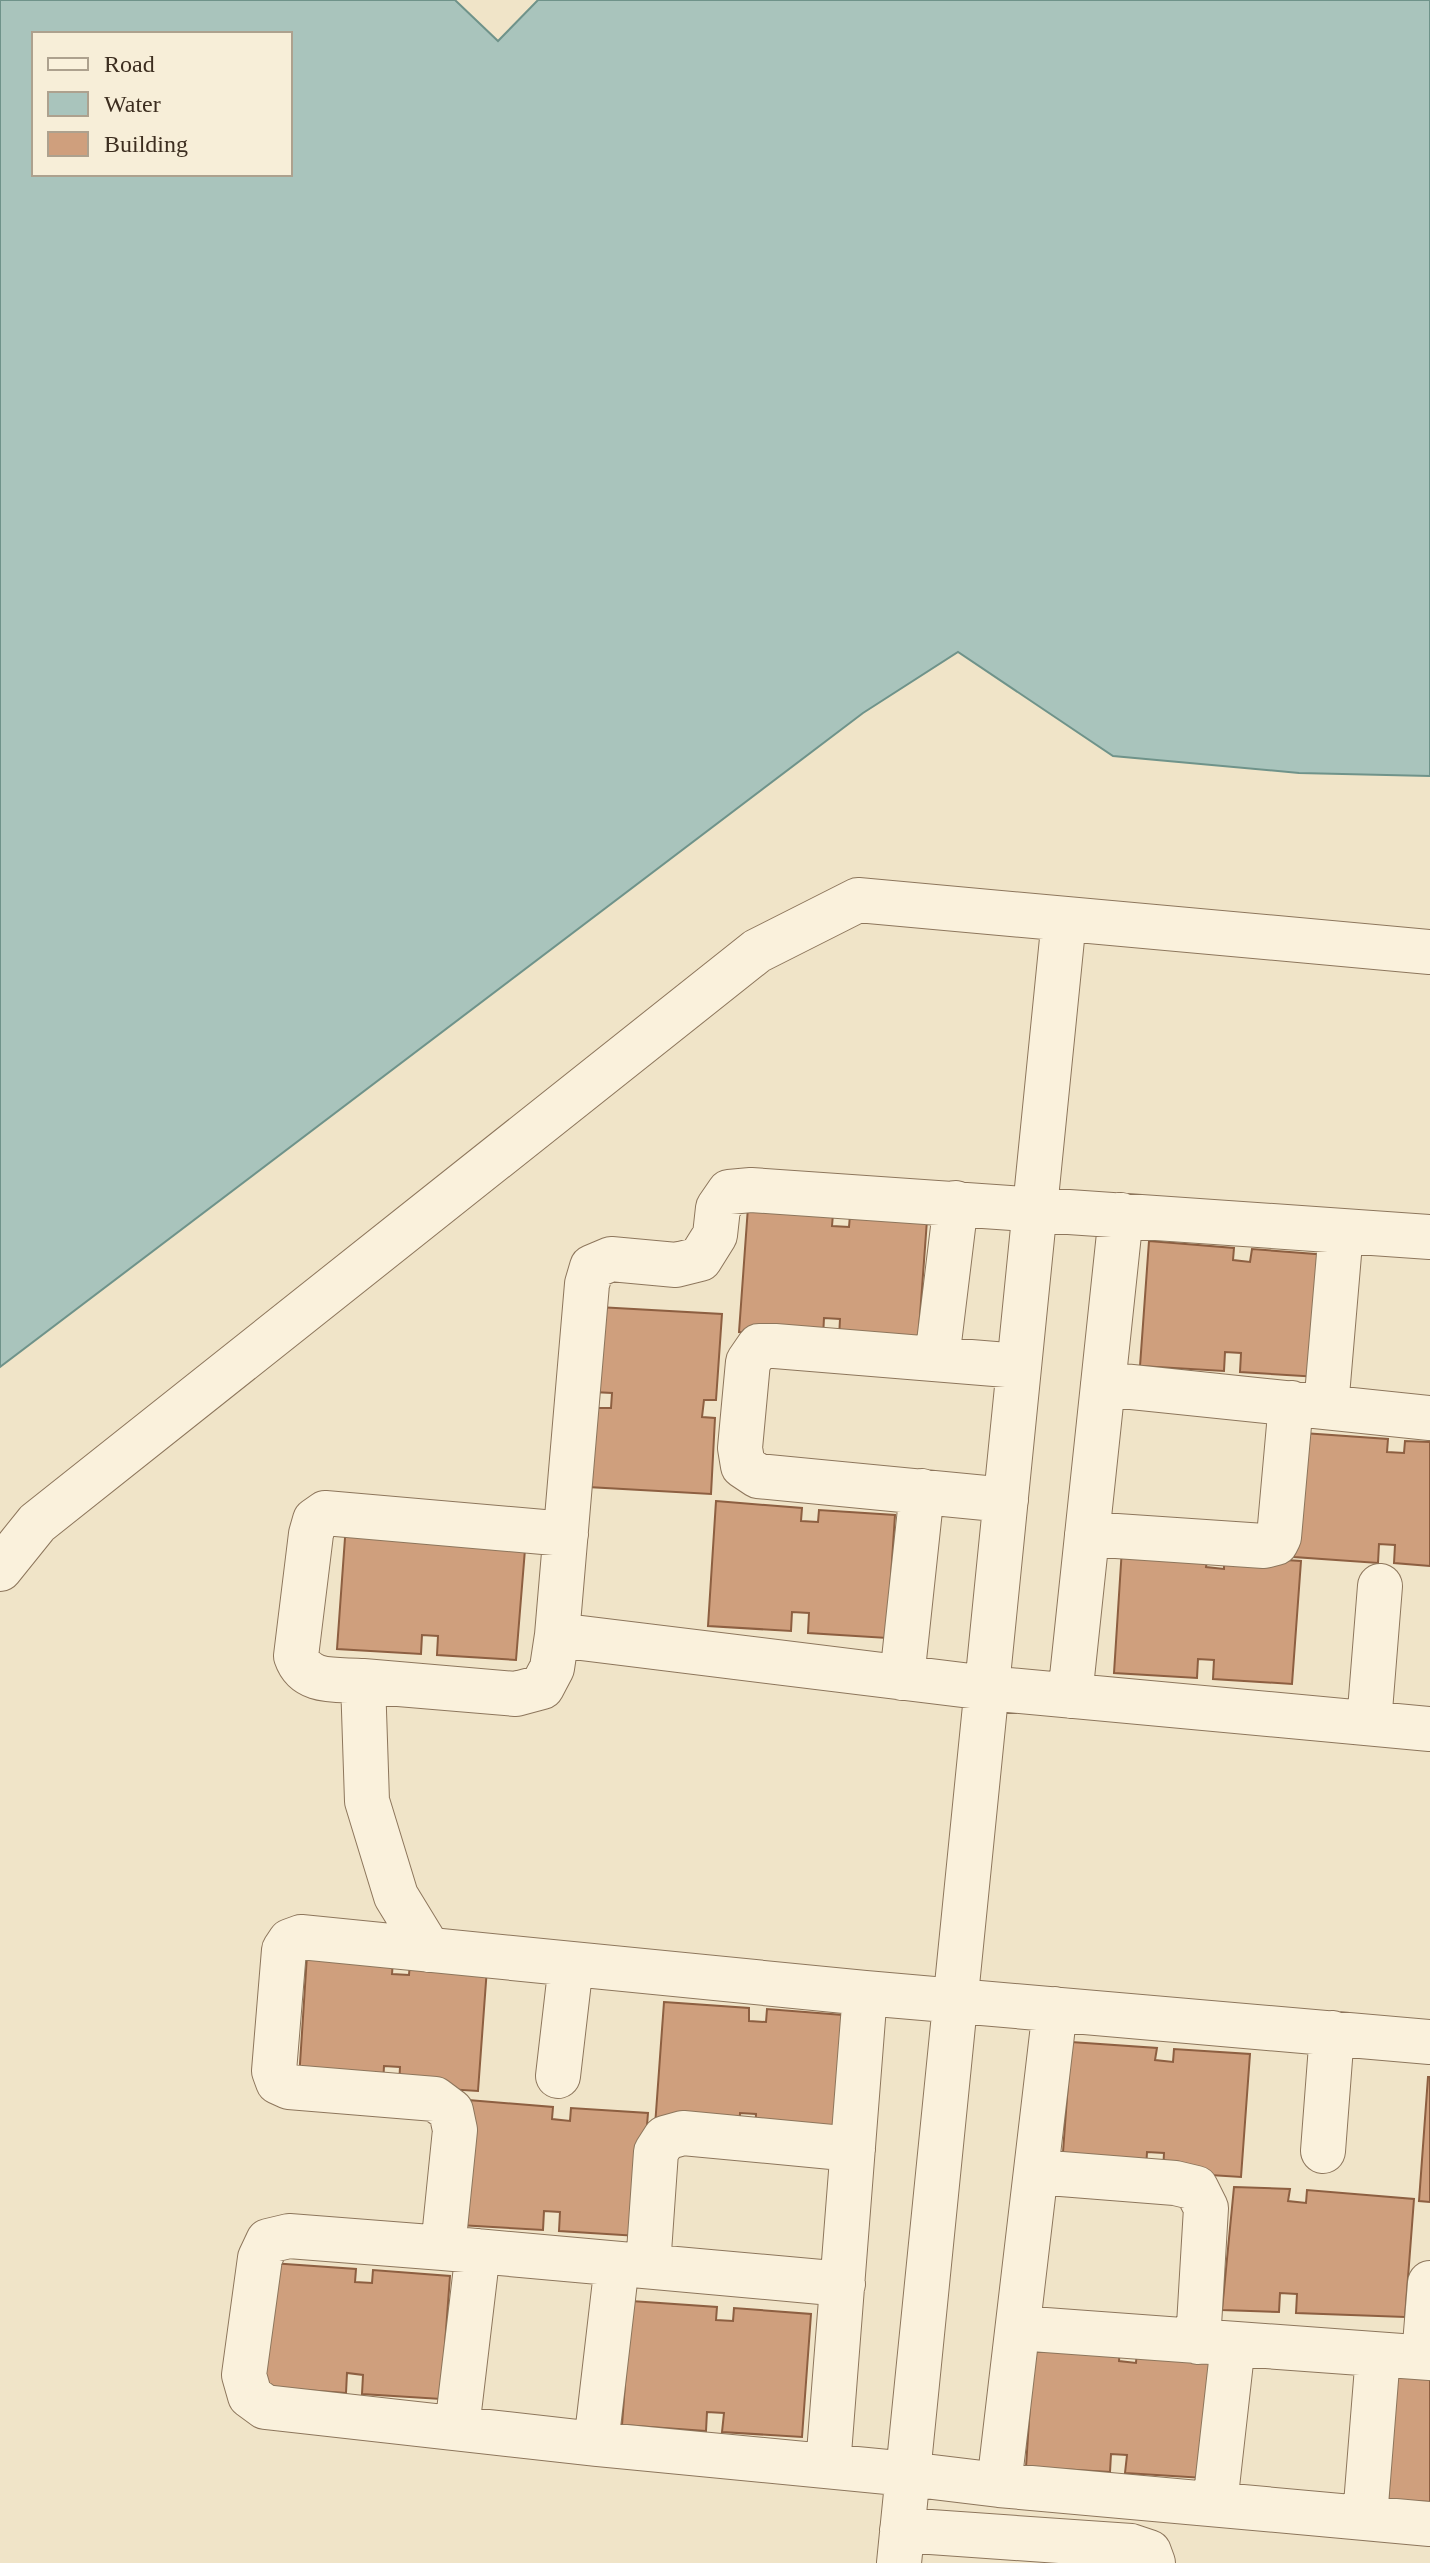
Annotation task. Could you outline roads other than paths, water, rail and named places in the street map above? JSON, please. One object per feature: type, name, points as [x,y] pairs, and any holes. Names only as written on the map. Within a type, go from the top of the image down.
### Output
[{"type":"street","points":[[0,1569],[37,1523],[757,951],[858,900],[1430,952]]},
{"type":"street","points":[[1064,919],[901,2547],[1131,2546],[1149,2552],[1153,2563]]},
{"type":"street","points":[[566,1534],[325,1513],[315,1520],[311,1534],[296,1656],[300,1668],[311,1677],[516,1694],[542,1687],[552,1668],[557,1635],[566,1534],[587,1284],[592,1267],[611,1259],[676,1265],[700,1259],[715,1235],[718,1208],[729,1192],[751,1190],[1035,1208],[1430,1237]]},
{"type":"street","points":[[937,1359],[956,1203]]},
{"type":"street","points":[[1070,1696],[1121,1215]]},
{"type":"street","points":[[1087,1534],[1264,1546],[1276,1543],[1308,1405],[1341,1231]]},
{"type":"street","points":[[1006,1500],[758,1476],[743,1466],[740,1448],[748,1362],[759,1346],[1019,1366]]},
{"type":"street","points":[[1103,1384],[1430,1418]]},
{"type":"street","points":[[902,1678],[922,1491]]},
{"type":"street","points":[[1369,1723],[1380,1586]]},
{"type":"street","points":[[557,1635],[987,1688],[1430,1729]]},
{"type":"street","points":[[363,1681],[367,1801],[396,1896],[429,1950]]},
{"type":"street","points":[[457,2428],[461,2249],[455,2130],[451,2111],[435,2099],[289,2087],[278,2082],[274,2071],[284,1950],[290,1941],[301,1937],[865,1993],[1430,2042]]},
{"type":"street","points":[[558,2076],[571,1964]]},
{"type":"street","points":[[828,2466],[865,1993]]},
{"type":"street","points":[[999,2485],[1055,2009]]},
{"type":"street","points":[[1323,2151],[1332,2033]]},
{"type":"street","points":[[596,2444],[656,2152],[665,2138],[683,2133],[853,2149]]},
{"type":"street","points":[[1036,2172],[1175,2183],[1196,2188],[1206,2208],[1215,2343],[1215,2504]]},
{"type":"street","points":[[843,2284],[289,2236],[268,2241],[260,2258],[244,2375],[250,2396],[265,2407],[999,2485],[1430,2524]]},
{"type":"street","points":[[1018,2328],[1427,2358],[1430,2283]]},
{"type":"street","points":[[1365,2517],[1378,2355]]},
{"type":"water","points":[[0,0],[455,0],[498,41],[538,0],[1430,0],[1430,776],[1299,773],[1113,756],[958,652],[863,713],[0,1367]]}]
